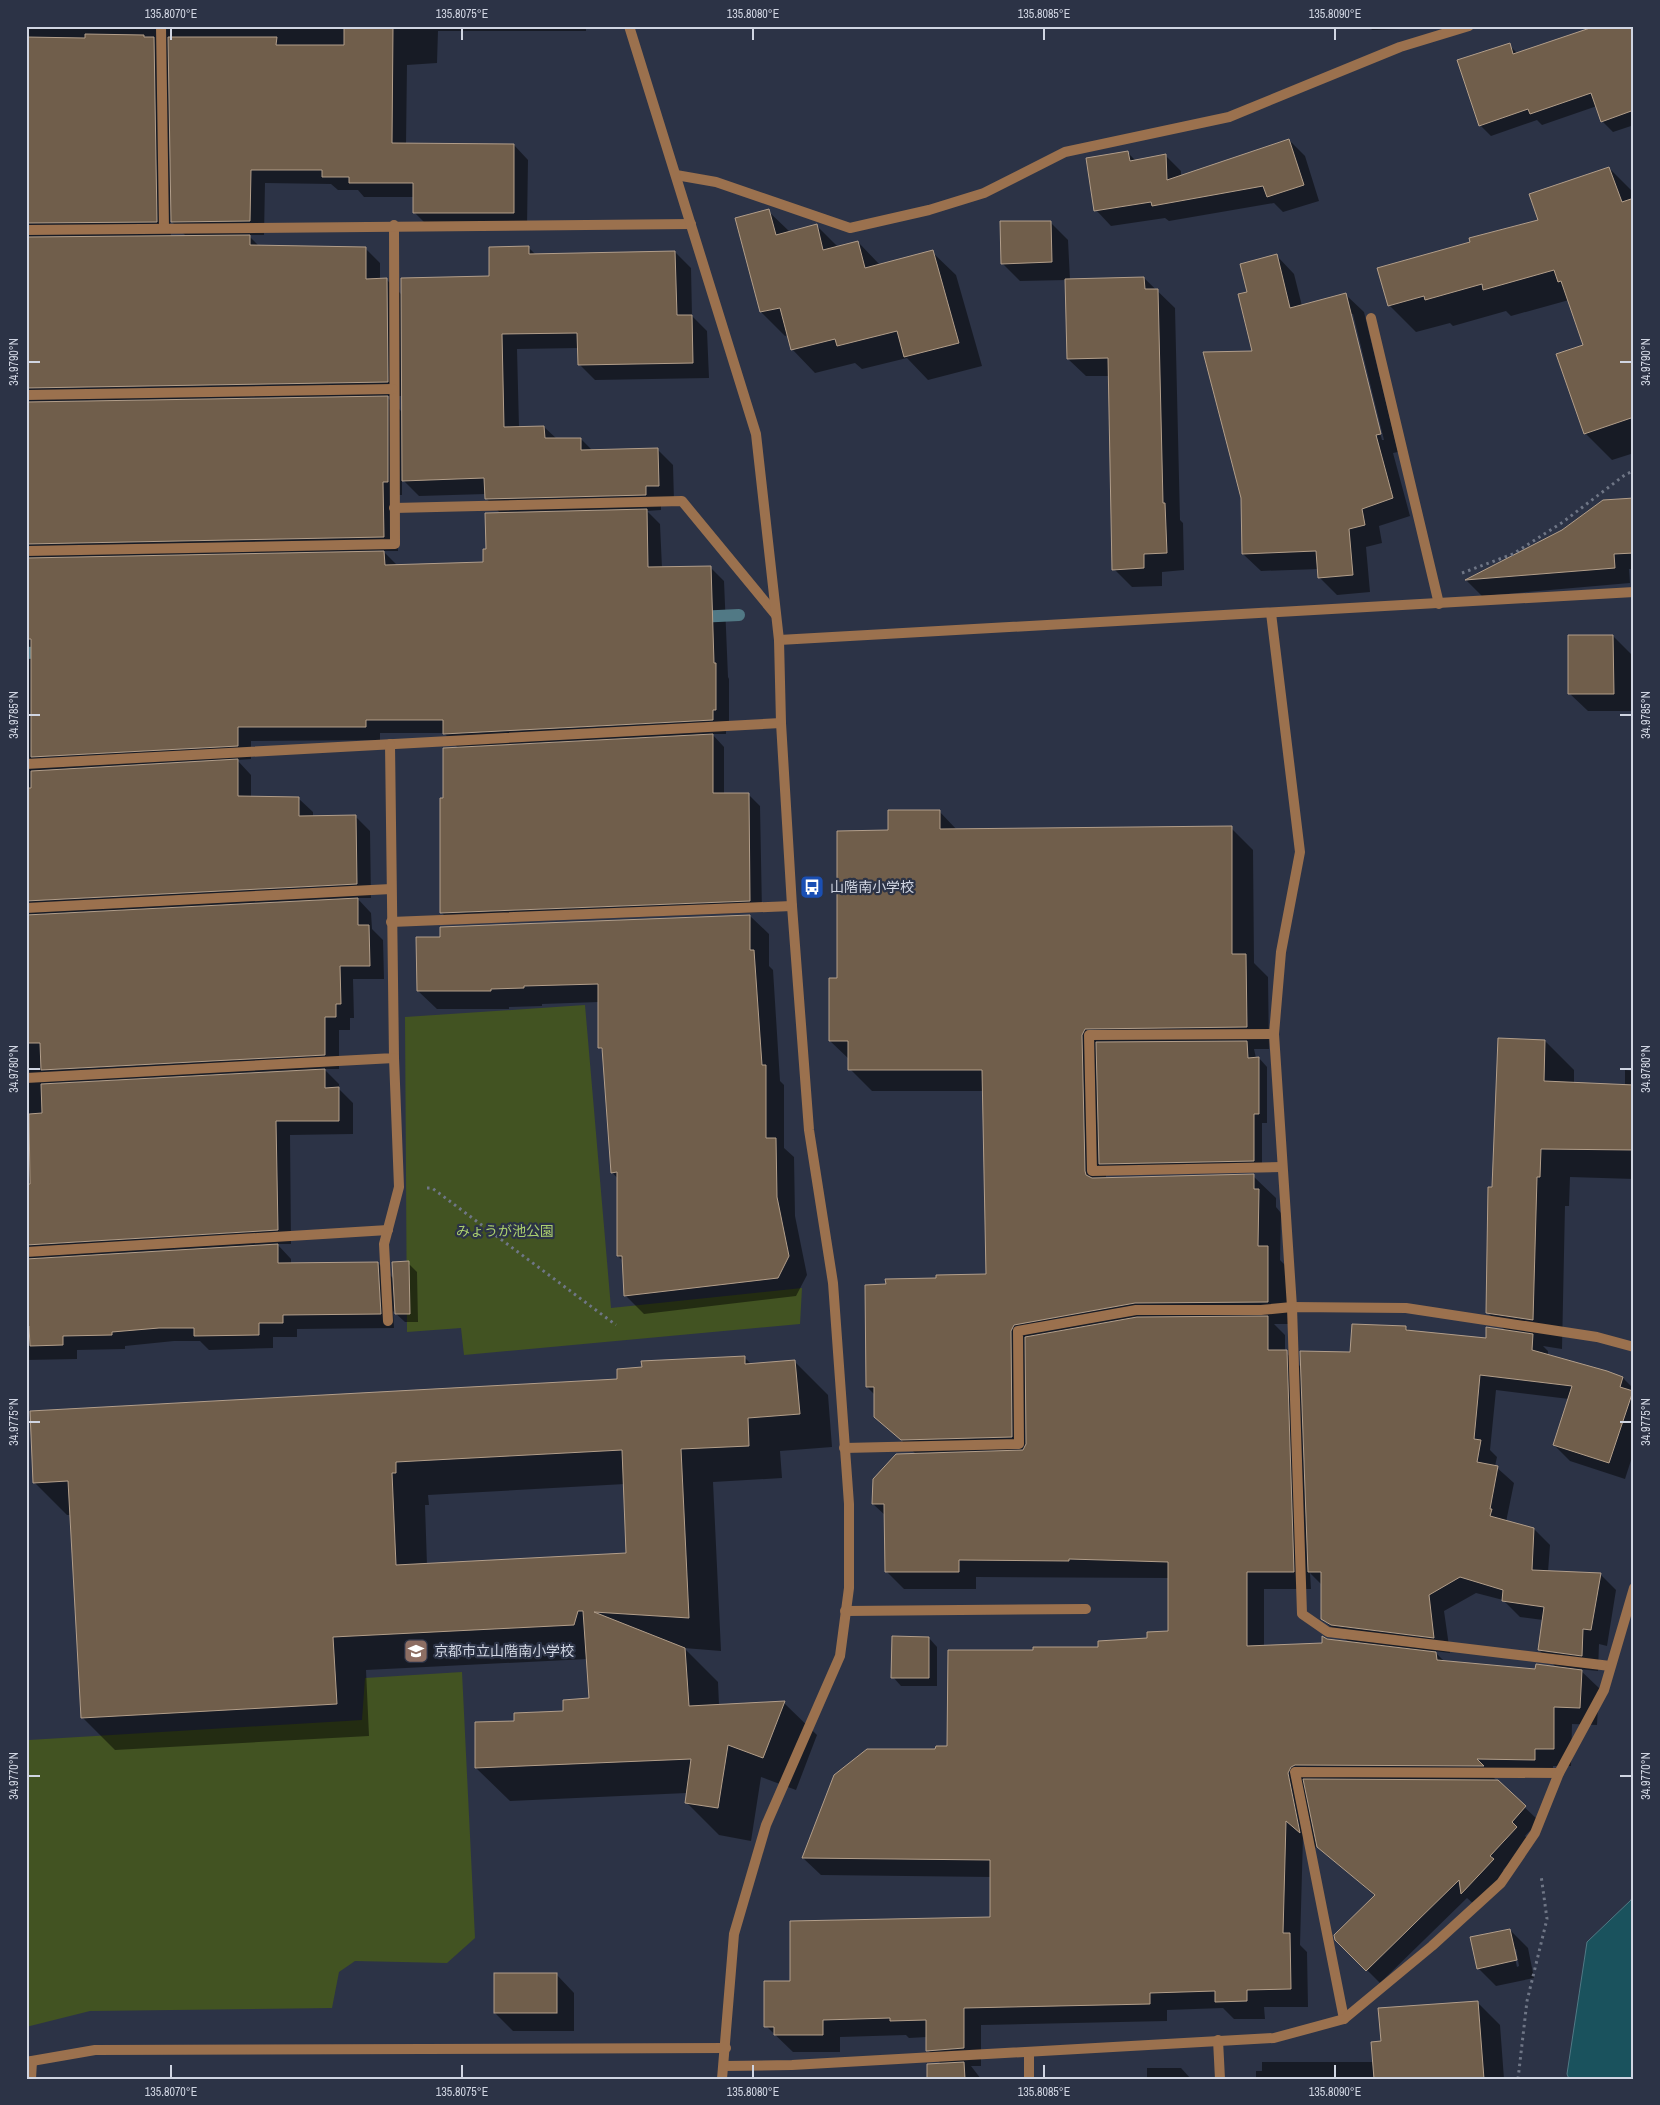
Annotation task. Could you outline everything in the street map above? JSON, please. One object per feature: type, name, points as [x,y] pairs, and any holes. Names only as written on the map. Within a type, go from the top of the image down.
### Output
[{"type":"street","points":[[161,26],[164,228]]},
{"type":"street","points":[[629,26],[756,434],[779,640],[781,722],[792,906],[809,1130],[832,1283],[849,1504],[849,1588],[840,1656],[766,1825],[734,1934],[722,2079]]},
{"type":"street","points":[[676,175],[716,182],[850,228],[929,210],[984,193],[1065,152],[1229,117],[1400,47],[1469,26]]},
{"type":"street","points":[[26,230],[691,224]]},
{"type":"street","points":[[26,552],[395,544],[393,389],[394,226]]},
{"type":"street","points":[[1371,318],[1439,602]]},
{"type":"street","points":[[26,395],[393,389]]},
{"type":"street","points":[[394,508],[682,501],[776,615]]},
{"type":"street","points":[[779,640],[1634,592]]},
{"type":"street","points":[[1271,613],[1300,852],[1281,952],[1274,1034],[1292,1307],[1302,1614],[1328,1632],[1610,1666]]},
{"type":"street","points":[[26,764],[781,722]]},
{"type":"street","points":[[388,1321],[384,1244],[399,1187],[394,1058],[390,744]]},
{"type":"street","points":[[26,908],[392,889]]},
{"type":"street","points":[[392,922],[792,906]]},
{"type":"street","points":[[1274,1034],[1089,1035],[1092,1172],[1282,1167]]},
{"type":"street","points":[[26,1078],[394,1058]]},
{"type":"street","points":[[26,1252],[388,1230]]},
{"type":"street","points":[[844,1448],[1019,1444],[1018,1330],[1136,1310],[1261,1310],[1292,1307],[1406,1308],[1597,1337],[1634,1347]]},
{"type":"street","points":[[724,2066],[792,2065],[1274,2038],[1344,2019],[1432,1946],[1501,1883],[1536,1833],[1559,1773],[1604,1690],[1634,1588]]},
{"type":"street","points":[[845,1611],[1086,1609]]},
{"type":"street","points":[[1344,2019],[1295,1772],[1559,1773]]},
{"type":"street","points":[[1218,2040],[1220,2079]]},
{"type":"street","points":[[31,2079],[29,2061],[95,2050],[726,2048]]},
{"type":"street","points":[[1029,2052],[1029,2079]]},
{"type":"path","points":[[1439,602],[1464,570],[1513,554],[1563,522],[1626,474],[1634,471]]},
{"type":"path","points":[[432,1188],[616,1325]]},
{"type":"path","points":[[1518,2079],[1527,2002],[1547,1919],[1536,1833]]},
{"type":"green space","name":"みょうが池公園","points":[[585,1005],[611,1308],[802,1288],[800,1324],[464,1355],[461,1328],[407,1332],[405,1017]]},
{"type":"green space","points":[[462,1672],[475,1938],[447,1963],[355,1961],[339,1972],[332,2008],[90,2011],[26,2027],[26,1708],[28,1708],[29,1740],[362,1720],[365,1678]]},
{"type":"shaded area","points":[[1634,1890],[1634,2079],[1569,2079],[1567,2074],[1587,1942],[1631,1900]]},
{"type":"building","points":[[344,26],[393,26],[392,143],[514,144],[514,213],[413,213],[413,183],[349,183],[349,177],[322,177],[322,170],[251,170],[250,221],[171,222],[168,37],[277,37],[276,45],[344,45]]},
{"type":"building","points":[[1596,26],[1634,26],[1634,110],[1601,122],[1591,93],[1530,114],[1528,109],[1479,126],[1457,60],[1510,43],[1513,54]]},
{"type":"building","points":[[85,34],[144,35],[144,37],[154,37],[157,222],[26,223],[26,37],[85,38]]},
{"type":"building","points":[[1289,139],[1304,185],[1267,197],[1263,186],[1152,206],[1151,202],[1094,211],[1086,158],[1128,151],[1130,161],[1166,154],[1167,180]]},
{"type":"building","points":[[1609,167],[1622,202],[1634,198],[1634,417],[1584,434],[1556,354],[1583,345],[1561,281],[1558,282],[1554,270],[1483,290],[1482,284],[1425,300],[1424,296],[1388,306],[1377,268],[1470,242],[1469,238],[1538,220],[1529,194]]},
{"type":"building","points":[[769,209],[776,235],[817,224],[823,250],[858,241],[865,268],[933,250],[959,343],[904,357],[897,331],[837,346],[835,339],[791,350],[780,308],[760,312],[735,218]]},
{"type":"building","points":[[1000,221],[1051,221],[1052,262],[1001,264]]},
{"type":"building","points":[[250,235],[250,245],[366,247],[366,279],[387,278],[388,382],[26,388],[26,237]]},
{"type":"building","points":[[529,246],[529,254],[675,251],[677,315],[692,315],[693,363],[578,365],[577,333],[502,334],[504,427],[544,426],[545,438],[581,438],[581,450],[658,448],[659,486],[646,486],[646,495],[485,499],[484,478],[402,481],[401,278],[489,276],[489,247]]},
{"type":"building","points":[[1277,254],[1290,308],[1346,293],[1381,434],[1376,435],[1393,498],[1362,509],[1365,525],[1349,529],[1353,575],[1318,578],[1316,551],[1242,554],[1241,498],[1203,352],[1252,351],[1238,294],[1247,292],[1240,264]]},
{"type":"building","points":[[1144,277],[1145,289],[1158,289],[1163,503],[1165,503],[1167,553],[1144,554],[1144,568],[1112,570],[1108,358],[1067,359],[1065,279]]},
{"type":"building","points":[[388,396],[388,482],[383,482],[384,537],[26,544],[26,402]]},
{"type":"building","points":[[1634,498],[1634,553],[1614,554],[1615,568],[1465,580],[1562,530],[1603,500]]},
{"type":"building","points":[[647,509],[648,567],[711,566],[714,663],[716,663],[716,710],[713,710],[713,720],[443,734],[443,720],[366,720],[366,727],[238,727],[238,746],[31,757],[31,639],[26,639],[26,558],[384,551],[385,565],[483,562],[483,549],[486,549],[485,513]]},
{"type":"building","points":[[1568,635],[1613,635],[1614,694],[1568,694]]},
{"type":"building","points":[[713,734],[713,793],[749,793],[750,901],[440,913],[440,798],[443,798],[443,748]]},
{"type":"building","points":[[238,759],[238,796],[299,797],[299,816],[356,815],[357,884],[26,901],[26,788],[31,788],[31,771]]},
{"type":"building","points":[[888,810],[940,810],[940,829],[1232,826],[1232,954],[1246,954],[1247,1027],[1085,1029],[1082,1035],[1085,1171],[1086,1175],[1092,1178],[1254,1174],[1254,1189],[1259,1189],[1258,1246],[1268,1246],[1268,1302],[1135,1303],[1014,1325],[1011,1331],[1012,1437],[901,1440],[874,1417],[874,1387],[866,1387],[865,1285],[886,1284],[885,1279],[936,1278],[936,1275],[986,1274],[982,1070],[848,1070],[848,1041],[829,1041],[829,978],[837,978],[837,831],[888,830]]},
{"type":"building","points":[[358,898],[358,925],[369,925],[370,966],[340,966],[341,1004],[336,1004],[336,1017],[325,1017],[325,1055],[41,1070],[40,1043],[26,1043],[26,915]]},
{"type":"building","points":[[750,915],[750,950],[754,950],[762,1065],[766,1065],[766,1138],[776,1138],[777,1197],[789,1256],[778,1278],[624,1296],[622,1256],[617,1256],[617,1172],[611,1173],[602,1048],[598,1048],[598,984],[524,986],[524,988],[491,989],[491,991],[417,991],[416,937],[440,937],[440,927]]},
{"type":"building","points":[[1498,1038],[1545,1040],[1544,1081],[1634,1085],[1634,1150],[1541,1149],[1540,1177],[1537,1177],[1533,1320],[1486,1313],[1488,1187],[1492,1187]]},
{"type":"building","points":[[1247,1041],[1248,1058],[1259,1057],[1259,1114],[1254,1114],[1254,1161],[1099,1164],[1096,1042]]},
{"type":"building","points":[[325,1069],[325,1088],[339,1087],[339,1121],[276,1121],[278,1230],[26,1245],[26,1184],[30,1184],[29,1114],[42,1113],[41,1084]]},
{"type":"building","points":[[278,1244],[278,1263],[378,1262],[381,1314],[283,1315],[283,1323],[259,1323],[259,1335],[194,1336],[194,1328],[159,1328],[112,1332],[112,1335],[63,1336],[63,1345],[30,1346],[29,1326],[26,1326],[26,1259]]},
{"type":"building","points":[[409,1261],[410,1314],[395,1314],[392,1262]]},
{"type":"building","points":[[1268,1316],[1268,1350],[1287,1350],[1294,1572],[1247,1572],[1247,1646],[1322,1643],[1322,1636],[1327,1639],[1436,1652],[1437,1660],[1535,1669],[1536,1664],[1582,1670],[1580,1708],[1554,1707],[1554,1749],[1535,1749],[1535,1760],[1477,1759],[1484,1766],[1295,1765],[1291,1767],[1288,1773],[1300,1833],[1286,1821],[1283,1933],[1290,1933],[1291,1989],[1247,1990],[1247,2001],[1215,2002],[1215,1991],[1150,1993],[1150,2004],[964,2008],[964,2048],[926,2051],[926,2020],[890,2021],[890,2018],[823,2020],[823,2035],[774,2035],[774,2027],[764,2027],[764,1981],[790,1981],[790,1921],[990,1917],[990,1860],[802,1858],[834,1775],[867,1749],[935,1749],[936,1746],[947,1746],[948,1650],[1033,1650],[1033,1647],[1098,1647],[1098,1641],[1147,1638],[1147,1632],[1168,1631],[1168,1562],[1069,1559],[1069,1561],[959,1560],[959,1572],[885,1572],[884,1504],[872,1504],[873,1479],[896,1454],[1023,1450],[1026,1444],[1025,1337],[1137,1317]]},
{"type":"building","points":[[1352,1324],[1406,1326],[1406,1330],[1486,1338],[1486,1327],[1533,1334],[1532,1350],[1623,1377],[1620,1387],[1633,1391],[1609,1463],[1553,1445],[1572,1386],[1480,1375],[1474,1439],[1481,1440],[1477,1462],[1498,1466],[1490,1516],[1534,1528],[1532,1570],[1601,1573],[1591,1630],[1583,1629],[1582,1656],[1538,1650],[1544,1607],[1502,1601],[1503,1590],[1460,1577],[1429,1595],[1434,1638],[1331,1625],[1321,1619],[1321,1572],[1308,1572],[1300,1351],[1350,1352]]},
{"type":"building","points":[[745,1356],[745,1364],[795,1360],[800,1414],[748,1418],[749,1446],[681,1449],[689,1618],[594,1612],[685,1648],[689,1706],[785,1701],[763,1758],[728,1745],[718,1808],[685,1803],[691,1759],[475,1768],[475,1722],[514,1721],[514,1713],[563,1711],[563,1700],[589,1698],[583,1611],[578,1611],[574,1625],[333,1637],[337,1704],[81,1718],[68,1481],[33,1483],[30,1411],[617,1379],[617,1369],[642,1367],[641,1361]],"holes":[[[622,1450],[626,1553],[396,1565],[392,1473],[396,1473],[396,1462]]]},
{"type":"building","points":[[892,1636],[929,1637],[929,1678],[891,1678]]},
{"type":"building","points":[[1303,1779],[1498,1780],[1526,1806],[1512,1822],[1517,1827],[1490,1856],[1494,1859],[1461,1894],[1459,1880],[1366,1971],[1335,1940],[1334,1935],[1375,1895],[1317,1847]]},
{"type":"building","points":[[1510,1929],[1517,1960],[1477,1969],[1470,1937]]},
{"type":"building","points":[[494,1973],[557,1973],[557,2013],[494,2013]]},
{"type":"building","points":[[1478,2001],[1484,2079],[1374,2079],[1371,2042],[1381,2041],[1378,2008]]},
{"type":"building","points":[[964,2062],[965,2079],[927,2079],[927,2064]]},
{"type":"waterway","points":[[697,617],[739,615]]},
{"type":"waterway","points":[[26,653],[48,652]]},
{"type":"place","name":"山階南小学校","points":[[812,887]]},
{"type":"place","name":"京都市立山階南小学校","points":[[416,1651]]}]
